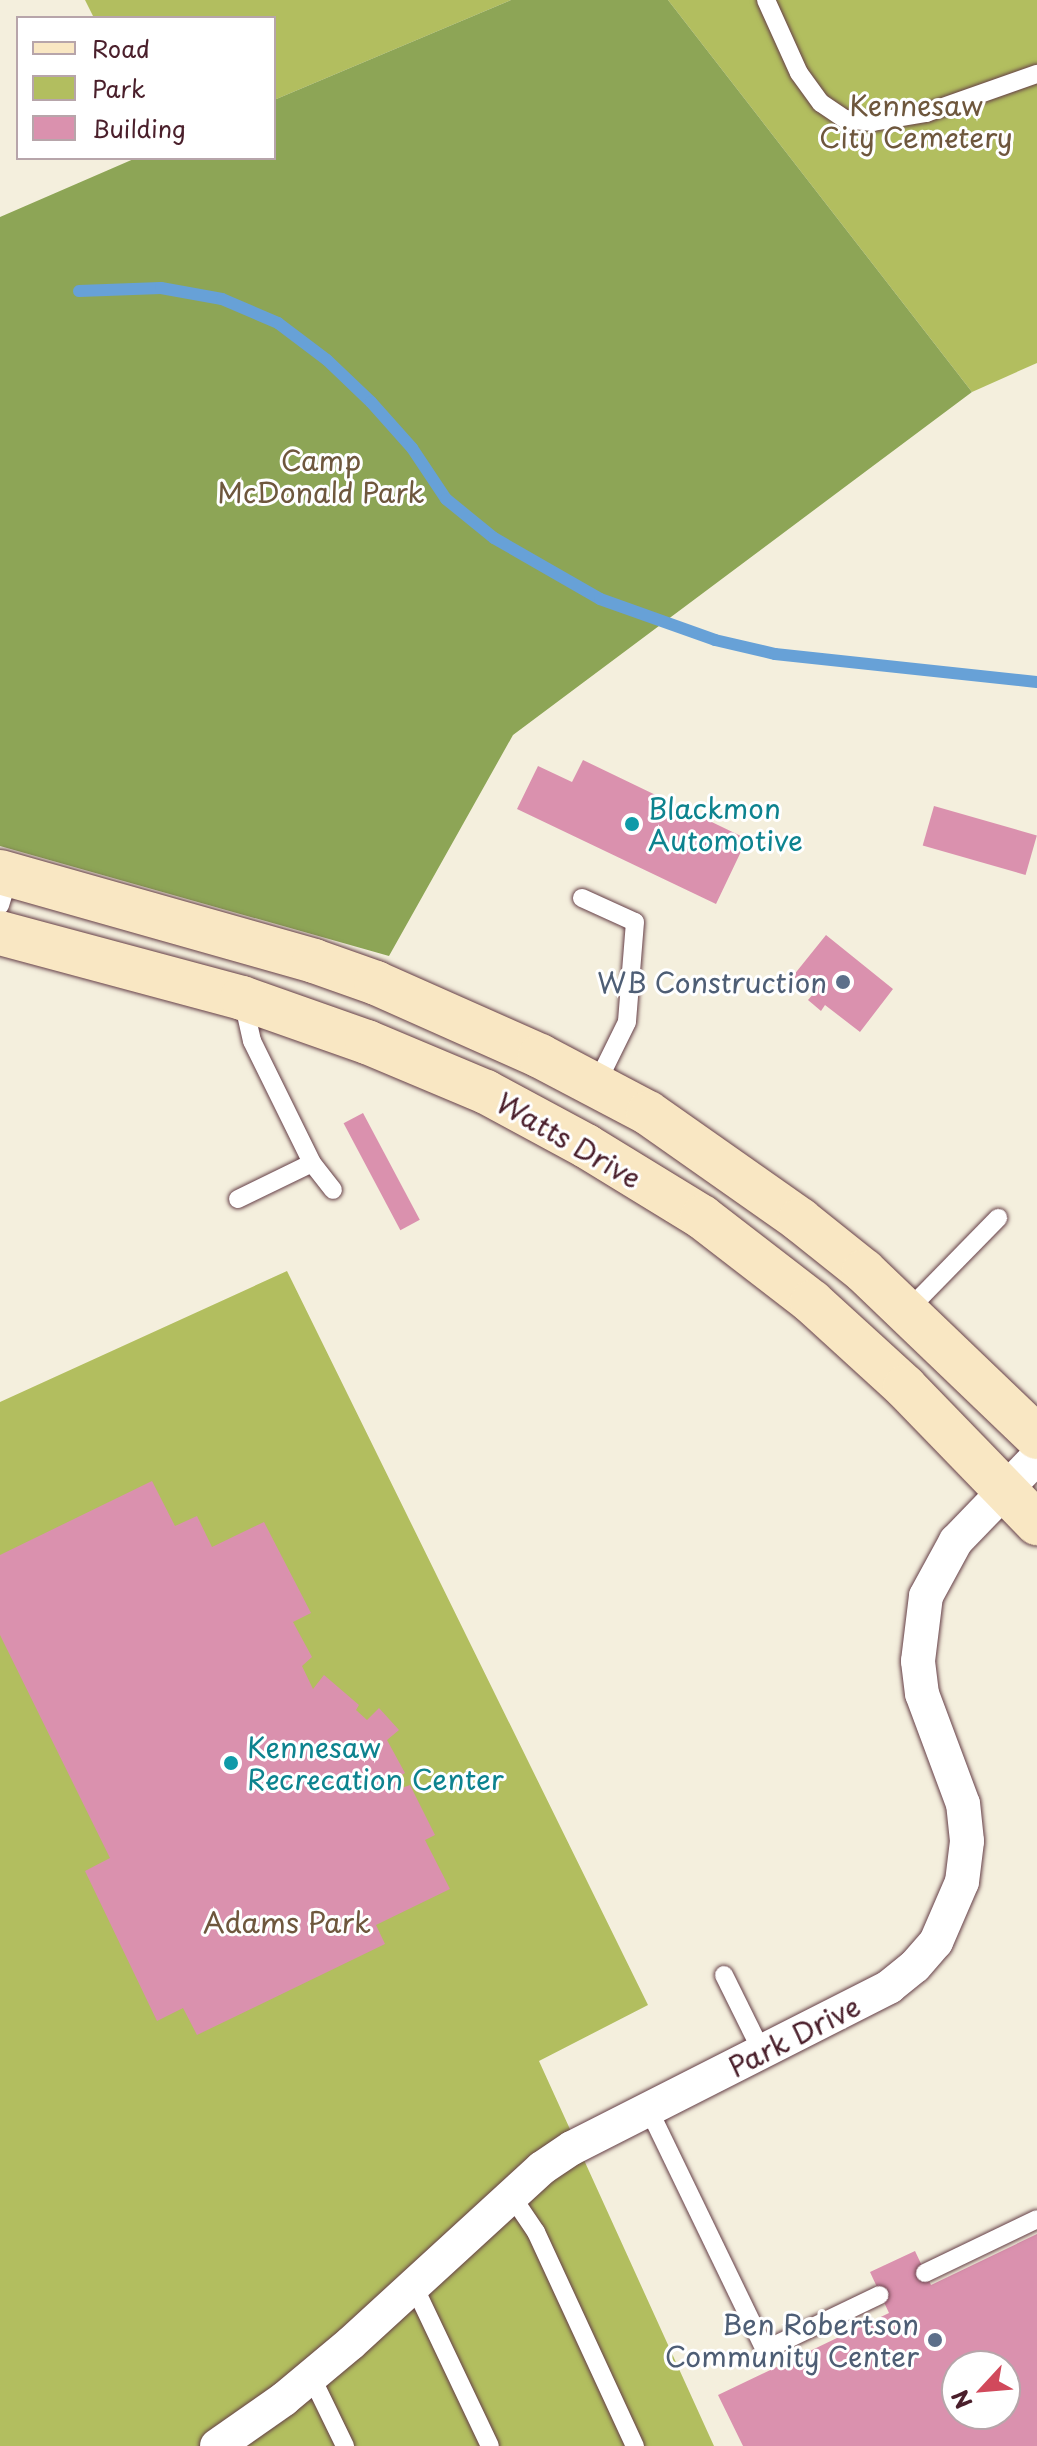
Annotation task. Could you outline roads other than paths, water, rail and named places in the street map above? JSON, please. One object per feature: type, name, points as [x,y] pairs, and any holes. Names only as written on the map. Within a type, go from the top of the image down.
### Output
[{"type":"main road","name":"Watts Drive","points":[[3,884],[314,961],[462,1019],[596,1085],[658,1120],[776,1202],[864,1271],[1037,1437]]},
{"type":"main road","name":"Watts Drive","points":[[0,933],[242,998],[367,1042],[486,1092],[586,1146],[702,1217],[812,1302],[905,1387],[1037,1523]]},
{"type":"street","name":"Park Drive","points":[[217,2446],[311,2376],[542,2168],[572,2148],[763,2054],[889,1987],[915,1966],[936,1942],[962,1882],[967,1841],[965,1816],[953,1769],[933,1728],[922,1694],[918,1661],[926,1596],[941,1565],[1004,1488],[1037,1457]]},
{"type":"lane","points":[[766,0],[799,73],[821,103],[845,119],[873,122],[926,113],[1037,74]]},
{"type":"lane","points":[[582,898],[635,922],[627,1022],[596,1085]]},
{"type":"lane","points":[[242,998],[252,1041],[312,1163],[333,1190]]},
{"type":"lane","points":[[238,1199],[312,1163]]},
{"type":"lane","points":[[908,1310],[998,1218]]},
{"type":"lane","points":[[724,1975],[763,2054]]},
{"type":"lane","points":[[649,2110],[765,2350],[880,2295]]},
{"type":"lane","points":[[511,2195],[536,2232],[635,2446]]},
{"type":"lane","points":[[925,2273],[1037,2219]]},
{"type":"lane","points":[[413,2284],[490,2446]]},
{"type":"lane","points":[[311,2376],[345,2446]]},
{"type":"waterway","points":[[79,291],[161,288],[222,299],[278,323],[327,360],[371,402],[412,448],[446,499],[494,538],[600,599],[715,640],[775,654],[1037,682]]},
{"type":"place","name":"Blackmon Automotive","points":[[632,824]]},
{"type":"place","name":"WB Construction","points":[[843,982]]},
{"type":"place","name":"Kennesaw Recrecation Center","points":[[231,1763]]},
{"type":"place","name":"Ben Robertson Community Center","points":[[935,2340]]},
{"type":"park label","name":"Kennesaw City Cemetery","points":[[916,121]]},
{"type":"park label","name":"Camp McDonald Park","points":[[321,476]]},
{"type":"park label","name":"Adams Park","points":[[287,1922]]}]
